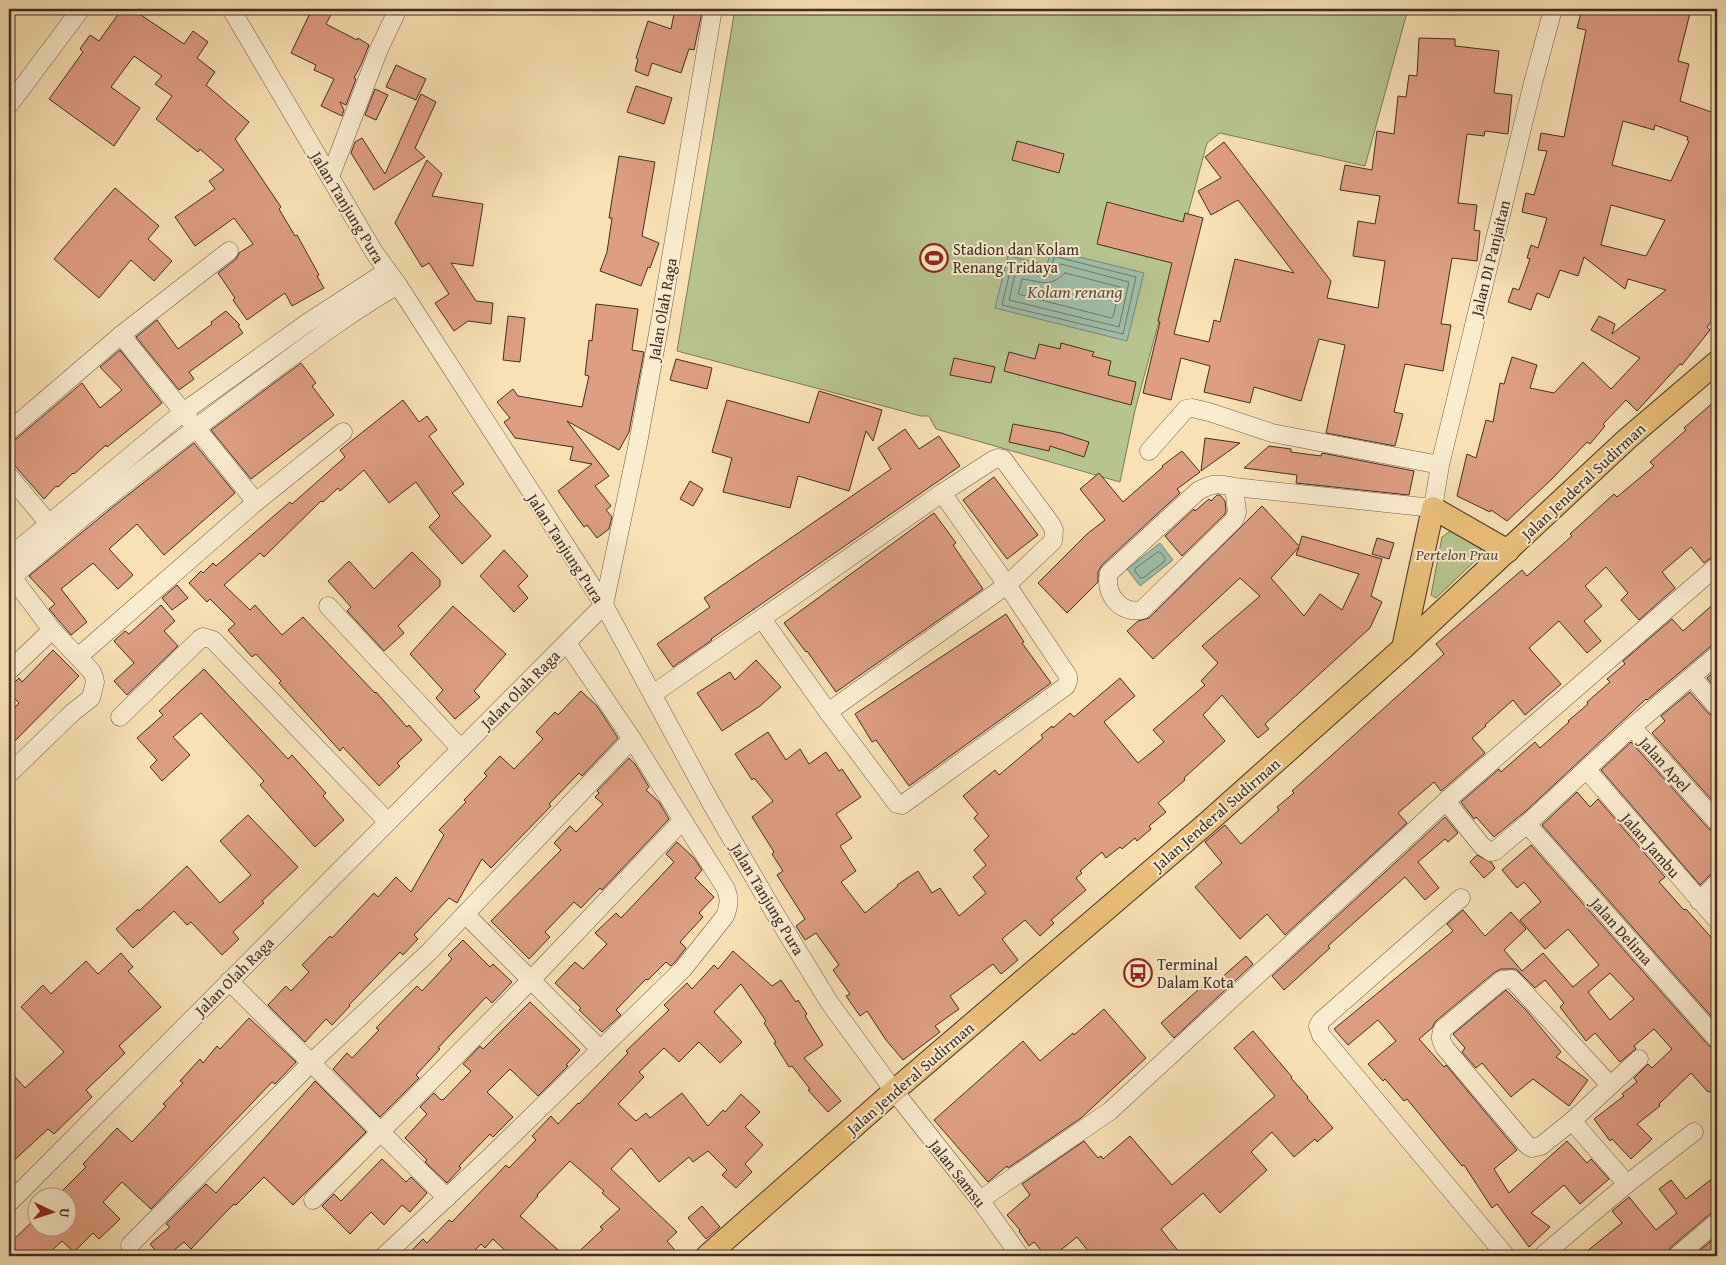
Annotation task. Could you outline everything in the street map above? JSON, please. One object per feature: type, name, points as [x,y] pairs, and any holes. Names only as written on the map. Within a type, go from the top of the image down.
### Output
[{"type":"main road","name":"Jalan Jenderal Sudirman","points":[[707,1256],[894,1091],[1207,823],[1403,648],[1626,439],[1717,362]]},
{"type":"main road","points":[[1403,648],[1433,508],[1508,551]]},
{"type":"street","points":[[9,105],[81,9]]},
{"type":"street","points":[[330,177],[379,49],[398,9]]},
{"type":"street","name":"Jalan Olah Raga","points":[[9,1202],[604,605],[660,326],[713,9]]},
{"type":"street","name":"Jalan DI Panjaitan","points":[[1433,508],[1440,465],[1533,83],[1553,9]]},
{"type":"street","name":"Jalan Tanjung Pura","points":[[236,12],[330,177],[387,271],[398,285],[604,605],[711,803],[774,912],[829,1002],[894,1091]]},
{"type":"street","points":[[9,431],[121,336],[229,251]]},
{"type":"street","points":[[9,557],[182,413],[307,324],[387,271]]},
{"type":"street","points":[[9,774],[72,713],[91,698],[95,682],[92,672],[52,630],[11,575],[121,485],[321,334],[364,304],[398,285]]},
{"type":"street","points":[[121,336],[182,413],[197,427],[256,502]]},
{"type":"street","points":[[1149,450],[1186,409],[1192,408],[1272,433],[1440,465]]},
{"type":"street","points":[[78,657],[256,502],[343,432]]},
{"type":"street","points":[[653,694],[942,493],[993,460],[1003,459],[1051,524],[1054,530],[1053,541],[1007,585],[828,712]]},
{"type":"street","points":[[9,476],[50,524]]},
{"type":"street","points":[[1234,487],[1237,512],[1234,520],[1142,610],[1130,610],[1118,604],[1108,589],[1109,573],[1198,491],[1212,484],[1433,508]]},
{"type":"street","points":[[762,619],[828,712],[897,804],[902,805],[1066,686],[1068,681],[1068,676],[942,493]]},
{"type":"street","points":[[980,1200],[1110,1111],[1446,801],[1717,566]]},
{"type":"street","points":[[328,606],[461,749]]},
{"type":"street","points":[[9,671],[52,630]]},
{"type":"street","points":[[120,717],[200,639],[208,638],[213,640],[388,822]]},
{"type":"street","points":[[384,1256],[447,1198],[683,969],[729,907],[729,897],[726,889],[632,739],[566,643]]},
{"type":"street","points":[[1446,801],[1482,846],[1491,852],[1500,848],[1632,727],[1717,655]]},
{"type":"street","points":[[1692,677],[1717,707]]},
{"type":"street","name":"Jalan Apel","points":[[1632,727],[1717,822]]},
{"type":"street","points":[[130,1244],[312,1062],[429,952],[632,739]]},
{"type":"street","name":"Jalan Jambu","points":[[1586,769],[1717,920]]},
{"type":"street","points":[[313,1200],[531,980],[683,820]]},
{"type":"street","name":"Jalan Delima","points":[[1527,824],[1717,1039]]},
{"type":"street","points":[[1700,901],[1717,883]]},
{"type":"street","points":[[1461,898],[1321,1021],[1318,1026],[1321,1035],[1506,1256]]},
{"type":"street","points":[[466,914],[600,1049]]},
{"type":"street","points":[[1610,1085],[1512,979],[1502,980],[1443,1029],[1440,1034],[1440,1040],[1445,1048],[1527,1145],[1532,1148],[1540,1146],[1572,1121],[1639,1059]]},
{"type":"street","points":[[229,981],[447,1198]]},
{"type":"street","name":"Jalan Samsu","points":[[894,1091],[980,1200],[1020,1256]]},
{"type":"street","points":[[1572,1121],[1627,1184]]},
{"type":"street","points":[[1542,1256],[1627,1184],[1694,1132]]},
{"type":"street","points":[[1677,1256],[1717,1222]]},
{"type":"green space","name":"Stadion dan Kolam Renang Tridaya","points":[[735,9],[1408,9],[1365,166],[1220,133],[1207,143],[1135,410],[1120,482],[936,429],[929,416],[921,416],[677,351]]},
{"type":"green space","name":"Pertelon Prau","points":[[1452,530],[1481,548],[1478,558],[1436,598],[1431,595],[1442,537]]},
{"type":"water","name":"Kolam renang","points":[[1051,250],[1144,273],[1127,341],[995,308],[1008,256],[1047,265]]},
{"type":"water","points":[[1160,543],[1173,560],[1140,586],[1127,569]]},
{"type":"building","points":[[122,9],[132,9],[184,44],[193,31],[208,42],[197,58],[215,72],[206,85],[249,122],[235,139],[281,207],[279,209],[295,236],[297,235],[324,288],[292,306],[285,293],[247,320],[218,273],[236,259],[239,253],[253,244],[234,218],[195,246],[175,217],[215,189],[209,181],[224,170],[200,149],[198,152],[156,119],[172,96],[155,84],[162,76],[134,56],[111,87],[140,108],[114,146],[49,99],[83,52],[80,49],[90,35],[99,41]]},
{"type":"building","points":[[312,9],[334,9],[326,24],[369,45],[354,78],[356,79],[346,105],[340,102],[344,110],[342,116],[321,106],[334,79],[314,70],[316,65],[291,53]]},
{"type":"building","points":[[675,9],[702,12],[694,50],[689,49],[681,73],[652,63],[648,76],[635,71],[638,59],[636,58],[648,21],[671,29]]},
{"type":"building","points":[[1582,9],[1691,9],[1678,61],[1689,64],[1680,101],[1717,114],[1717,315],[1707,327],[1710,330],[1682,365],[1680,364],[1637,411],[1626,400],[1603,424],[1605,426],[1590,444],[1587,442],[1552,479],[1507,521],[1491,510],[1490,512],[1457,496],[1467,454],[1476,458],[1486,420],[1493,422],[1500,383],[1504,384],[1512,357],[1537,365],[1530,388],[1554,393],[1583,362],[1611,389],[1640,358],[1591,330],[1599,316],[1615,324],[1612,334],[1666,290],[1628,279],[1625,289],[1584,257],[1578,276],[1560,270],[1549,298],[1537,293],[1531,310],[1508,302],[1513,288],[1519,290],[1530,259],[1527,258],[1531,245],[1538,248],[1547,218],[1522,212],[1526,193],[1534,195],[1547,151],[1538,150],[1541,133],[1564,137],[1586,30],[1577,28]],"holes":[[[1623,121],[1654,130],[1655,125],[1688,137],[1687,140],[1689,141],[1671,181],[1612,165]],[[1611,205],[1665,220],[1646,256],[1601,245]]]},
{"type":"building","points":[[1419,38],[1455,39],[1455,46],[1499,51],[1494,93],[1512,95],[1508,134],[1485,131],[1484,136],[1467,134],[1458,203],[1477,205],[1474,230],[1480,231],[1477,261],[1452,258],[1441,324],[1451,325],[1443,371],[1405,364],[1394,412],[1403,414],[1395,446],[1326,433],[1345,345],[1319,339],[1301,401],[1254,387],[1250,403],[1204,392],[1210,366],[1181,358],[1171,400],[1143,393],[1172,263],[1097,244],[1107,202],[1183,222],[1185,213],[1203,218],[1174,334],[1209,342],[1214,320],[1220,322],[1235,259],[1294,273],[1238,200],[1211,215],[1198,191],[1221,178],[1205,157],[1224,142],[1331,281],[1327,298],[1378,308],[1385,261],[1353,256],[1358,221],[1375,224],[1380,196],[1340,190],[1345,165],[1372,170],[1377,131],[1394,134],[1398,96],[1406,97],[1409,75],[1417,76]]},
{"type":"building","points":[[396,65],[426,79],[416,100],[386,87]]},
{"type":"building","points":[[636,86],[672,98],[664,124],[627,112]]},
{"type":"building","points":[[375,89],[388,95],[376,120],[365,115]]},
{"type":"building","points":[[421,94],[436,102],[415,148],[425,157],[374,190],[351,153],[355,142],[362,138],[385,174]]},
{"type":"building","points":[[1017,141],[1064,154],[1059,173],[1012,160]]},
{"type":"building","points":[[619,156],[655,162],[642,236],[659,243],[641,286],[600,271],[607,252],[612,218],[609,218]]},
{"type":"building","points":[[427,160],[442,174],[432,196],[483,204],[473,266],[451,263],[476,301],[493,303],[491,324],[468,321],[454,331],[435,303],[449,294],[429,263],[422,267],[395,223]]},
{"type":"building","points":[[115,188],[159,226],[148,239],[172,261],[154,281],[131,260],[99,298],[54,259]]},
{"type":"building","points":[[596,304],[638,309],[632,350],[644,352],[629,432],[619,450],[567,421],[609,476],[595,486],[611,506],[606,510],[612,517],[609,529],[597,538],[587,525],[584,527],[558,491],[592,464],[570,460],[573,447],[515,438],[504,422],[510,418],[497,402],[513,389],[518,396],[582,407],[589,376],[585,375],[589,340],[592,341]]},
{"type":"building","points":[[226,311],[240,325],[238,326],[243,333],[189,372],[194,379],[179,390],[136,337],[157,320],[178,349],[212,324],[211,322]]},
{"type":"building","points":[[508,316],[525,318],[520,362],[503,360]]},
{"type":"building","points":[[1061,343],[1094,352],[1092,356],[1111,361],[1108,375],[1136,382],[1131,405],[1004,371],[1009,352],[1035,359],[1039,344],[1060,349]]},
{"type":"building","points":[[120,350],[162,403],[107,447],[106,445],[74,474],[58,487],[56,486],[44,499],[9,459],[9,441],[16,439],[82,383],[100,408],[122,390],[100,367]]},
{"type":"building","points":[[954,358],[995,367],[991,383],[950,375]]},
{"type":"building","points":[[676,359],[712,368],[707,389],[670,380]]},
{"type":"building","points":[[301,363],[316,383],[312,386],[334,415],[251,479],[211,430]]},
{"type":"building","points":[[819,391],[882,410],[873,441],[866,431],[849,491],[798,476],[790,508],[723,492],[732,458],[712,452],[727,400],[809,423]]},
{"type":"building","points":[[1717,399],[1717,553],[1704,563],[1691,547],[1662,572],[1675,588],[1639,620],[1621,600],[1628,593],[1606,567],[1585,586],[1602,606],[1584,621],[1601,641],[1587,653],[1559,621],[1529,648],[1561,684],[1525,715],[1513,700],[1485,725],[1472,738],[1485,753],[1441,791],[1434,782],[1398,813],[1407,823],[1285,935],[1267,914],[1240,939],[1195,887],[1222,863],[1205,842],[1225,825],[1241,844],[1279,810],[1277,807],[1294,793],[1292,791],[1444,654],[1436,644],[1522,570],[1527,576],[1572,536],[1570,534],[1614,494],[1617,497],[1654,466],[1650,462]]},
{"type":"building","points":[[403,400],[419,422],[427,416],[437,430],[429,436],[464,484],[452,493],[491,536],[462,564],[429,527],[440,516],[416,482],[389,503],[364,470],[340,491],[338,488],[323,502],[321,501],[264,557],[260,553],[224,585],[250,610],[255,605],[282,635],[303,617],[376,692],[407,727],[409,725],[422,740],[397,763],[400,766],[379,786],[343,747],[340,751],[279,683],[281,681],[256,654],[252,657],[228,630],[235,624],[210,599],[207,602],[189,583],[201,571],[203,573],[213,563],[216,566],[290,502],[292,504],[345,457],[340,450]]},
{"type":"building","points":[[1013,424],[1061,433],[1089,442],[1084,457],[1050,446],[1049,451],[1009,442]]},
{"type":"building","points":[[905,429],[919,449],[939,436],[960,466],[673,667],[657,644],[710,607],[704,598],[891,469],[878,448]]},
{"type":"building","points":[[1205,438],[1240,443],[1201,471]]},
{"type":"building","points":[[194,443],[235,493],[164,555],[137,524],[109,549],[133,575],[118,589],[93,563],[61,589],[87,622],[71,635],[49,609],[55,604],[29,576]]},
{"type":"building","points":[[1269,446],[1291,449],[1291,452],[1321,456],[1322,453],[1414,471],[1409,495],[1296,483],[1297,475],[1244,468]]},
{"type":"building","points":[[1182,451],[1200,472],[1177,489],[1180,493],[1102,565],[1098,572],[1098,582],[1067,613],[1038,583],[1087,534],[1105,520],[1080,489],[1099,473],[1123,502],[1162,466]]},
{"type":"building","points":[[994,477],[1038,535],[1007,559],[963,500]]},
{"type":"building","points":[[690,481],[703,489],[693,506],[680,499]]},
{"type":"building","points":[[1217,495],[1220,495],[1225,501],[1225,514],[1182,556],[1165,536],[1194,509],[1195,511]]},
{"type":"building","points":[[1262,506],[1299,546],[1302,536],[1382,559],[1371,596],[1382,602],[1370,628],[1265,724],[1269,729],[1258,738],[1222,695],[1203,715],[1225,741],[1158,803],[1166,812],[1149,826],[1151,829],[1137,841],[1135,838],[1122,849],[1120,847],[1106,858],[1102,852],[1080,871],[1082,873],[1076,878],[1086,890],[1051,920],[1054,923],[1040,936],[1025,920],[1002,939],[1018,960],[1001,974],[993,964],[950,996],[959,1009],[935,1026],[940,1032],[903,1060],[886,1040],[867,1011],[860,1016],[846,996],[850,994],[833,970],[839,965],[816,933],[805,940],[796,926],[805,919],[777,875],[783,871],[772,854],[774,852],[752,817],[773,801],[754,778],[752,780],[735,754],[768,732],[786,760],[800,749],[809,764],[826,752],[839,771],[842,769],[861,797],[836,814],[852,838],[840,846],[856,871],[841,882],[865,913],[897,885],[918,871],[932,893],[940,888],[959,916],[986,893],[973,877],[986,865],[974,850],[989,836],[974,818],[978,814],[963,796],[995,770],[999,775],[1043,738],[1041,735],[1052,726],[1053,728],[1070,713],[1074,717],[1120,678],[1135,696],[1104,722],[1138,763],[1164,742],[1153,730],[1205,685],[1201,681],[1218,663],[1202,646],[1260,596],[1240,578],[1153,659],[1127,631],[1138,621],[1149,618]],"holes":[[[1299,547],[1296,555],[1359,574],[1342,610],[1320,594],[1304,616],[1271,578]]]},
{"type":"building","points":[[934,513],[956,543],[953,545],[983,589],[836,692],[807,651],[784,623]]},
{"type":"building","points":[[1377,538],[1394,543],[1389,559],[1372,554]]},
{"type":"building","points":[[504,550],[528,576],[518,586],[528,598],[514,612],[480,576]]},
{"type":"building","points":[[412,552],[440,580],[440,586],[398,626],[404,633],[384,651],[347,611],[351,607],[328,581],[349,561],[374,589]]},
{"type":"building","points":[[177,585],[188,598],[172,610],[162,598]]},
{"type":"building","points":[[1717,601],[1717,645],[1710,647],[1646,699],[1527,810],[1494,837],[1476,817],[1474,819],[1461,802],[1499,769],[1501,772],[1535,742],[1540,748],[1610,682],[1607,679],[1625,664],[1623,661],[1672,619],[1683,631]]},
{"type":"building","points":[[161,605],[175,621],[164,631],[178,646],[127,695],[114,681],[134,663],[114,641],[125,631],[129,634]]},
{"type":"building","points":[[453,606],[506,654],[474,691],[480,697],[455,719],[436,698],[443,690],[410,654]]},
{"type":"building","points":[[1006,614],[1024,642],[1022,643],[1051,683],[909,786],[876,740],[872,742],[855,714]]},
{"type":"building","points":[[53,650],[79,676],[9,747],[9,714],[19,703],[9,693],[9,688],[19,678],[22,682]]},
{"type":"building","points":[[756,660],[781,687],[760,706],[722,731],[697,693],[730,672],[735,680]]},
{"type":"building","points":[[204,669],[288,759],[292,755],[326,793],[323,796],[344,820],[315,847],[260,785],[264,781],[201,713],[173,737],[190,755],[162,781],[150,767],[157,760],[137,738],[163,715],[159,711]]},
{"type":"building","points":[[1717,669],[1717,691],[1707,678]]},
{"type":"building","points":[[581,691],[597,706],[618,738],[582,776],[579,773],[549,804],[551,806],[491,868],[482,859],[457,903],[449,898],[414,935],[418,939],[403,955],[400,952],[332,1025],[326,1019],[305,1042],[268,1005],[286,986],[291,991],[309,972],[302,965],[330,936],[332,938],[374,893],[378,897],[396,877],[411,892],[444,835],[439,830],[466,802],[464,800],[487,776],[484,773],[500,756],[514,769],[543,739],[536,732],[555,712],[558,715]]},
{"type":"building","points":[[1690,692],[1709,714],[1717,717],[1717,806],[1652,733],[1665,721],[1661,716]]},
{"type":"building","points":[[1631,742],[1709,829],[1717,832],[1717,873],[1710,875],[1700,885],[1601,770]]},
{"type":"building","points":[[629,758],[635,764],[649,787],[646,790],[659,802],[669,819],[602,890],[600,888],[581,908],[574,902],[545,932],[550,937],[529,959],[491,921],[561,850],[554,843],[570,826],[576,832],[603,804],[595,797],[599,793],[597,791]]},
{"type":"building","points":[[1577,792],[1590,807],[1598,799],[1665,877],[1659,882],[1717,944],[1717,971],[1711,976],[1717,983],[1717,1023],[1542,825]]},
{"type":"building","points":[[248,815],[298,867],[233,932],[239,939],[222,955],[191,922],[187,925],[174,911],[133,948],[116,929],[138,909],[139,911],[187,866],[220,903],[251,875],[220,841]]},
{"type":"building","points":[[1445,817],[1458,833],[1448,842],[1445,839],[1418,862],[1439,888],[1425,900],[1405,877],[1328,946],[1330,948],[1284,990],[1272,976]]},
{"type":"building","points":[[677,842],[694,858],[702,870],[695,878],[714,897],[699,913],[703,917],[680,942],[686,948],[675,962],[671,966],[666,962],[648,980],[646,979],[616,1010],[621,1015],[602,1032],[555,983],[575,962],[583,969],[607,944],[595,933],[616,913],[621,918],[674,862],[666,854]]},
{"type":"building","points":[[1531,845],[1709,1046],[1717,1049],[1717,1100],[1691,1073],[1659,1104],[1660,1106],[1637,1124],[1652,1139],[1631,1159],[1612,1139],[1610,1141],[1594,1119],[1624,1096],[1622,1094],[1637,1082],[1634,1078],[1648,1064],[1652,1068],[1672,1049],[1654,1029],[1634,1046],[1636,1049],[1620,1062],[1595,1033],[1586,1041],[1560,1007],[1564,1003],[1545,980],[1535,988],[1516,969],[1501,969],[1495,972],[1436,1021],[1432,1028],[1419,1039],[1444,1067],[1446,1065],[1517,1150],[1494,1169],[1509,1193],[1567,1141],[1587,1163],[1591,1159],[1609,1179],[1580,1204],[1564,1185],[1531,1213],[1550,1227],[1529,1247],[1497,1204],[1492,1208],[1464,1165],[1462,1166],[1407,1099],[1404,1101],[1385,1079],[1383,1081],[1368,1064],[1396,1041],[1378,1020],[1348,1045],[1334,1029],[1453,931],[1447,924],[1463,910],[1485,936],[1511,912],[1526,929],[1504,950],[1522,971],[1543,953],[1573,987],[1599,965],[1568,929],[1545,949],[1520,920],[1541,902],[1524,882],[1517,888],[1502,870]],"holes":[[[1610,973],[1634,999],[1610,1020],[1588,992]]]},
{"type":"building","points":[[1477,855],[1491,862],[1495,868],[1484,878],[1470,862]]},
{"type":"building","points":[[463,940],[490,967],[493,964],[512,982],[492,1003],[486,997],[438,1048],[440,1049],[416,1075],[419,1078],[380,1117],[333,1069],[347,1053],[352,1058],[379,1030],[376,1028],[417,986],[422,991],[452,959],[448,955]]},
{"type":"building","points":[[733,951],[772,986],[781,980],[796,1002],[798,1000],[807,1014],[805,1016],[823,1045],[804,1058],[841,1101],[828,1112],[808,1090],[810,1089],[792,1066],[789,1067],[764,1023],[766,1021],[741,984],[714,1012],[742,1042],[720,1063],[699,1042],[679,1062],[664,1048],[639,1072],[644,1077],[618,1104],[636,1121],[646,1113],[650,1118],[682,1093],[708,1126],[723,1110],[725,1112],[741,1094],[760,1112],[745,1127],[763,1145],[745,1164],[752,1172],[736,1188],[722,1175],[727,1170],[708,1151],[693,1162],[689,1157],[659,1182],[631,1148],[611,1169],[677,1232],[667,1241],[680,1256],[574,1256],[603,1229],[600,1227],[620,1209],[602,1193],[604,1191],[570,1161],[537,1195],[520,1216],[565,1256],[511,1256],[493,1239],[485,1248],[481,1244],[469,1256],[406,1256],[423,1239],[427,1243],[449,1220],[452,1222],[506,1165],[509,1168],[536,1140],[532,1136],[551,1116],[558,1124],[579,1104],[628,1053],[626,1051],[669,1010],[664,1005],[687,983],[692,989],[714,965],[718,969]]},
{"type":"building","points":[[121,953],[133,967],[128,971],[161,1007],[119,1046],[125,1053],[86,1090],[92,1097],[54,1134],[48,1129],[9,1165],[9,1070],[25,1088],[64,1052],[21,1007],[43,985],[51,994],[86,961],[98,974]]},
{"type":"building","points":[[1246,956],[1253,964],[1174,1038],[1161,1023],[1207,982],[1211,987]]},
{"type":"building","points":[[1506,990],[1526,1010],[1561,1052],[1556,1057],[1588,1080],[1569,1106],[1533,1079],[1511,1097],[1482,1063],[1476,1068],[1462,1052],[1465,1048],[1453,1034]]},
{"type":"building","points":[[530,1002],[580,1050],[566,1065],[568,1066],[538,1096],[510,1069],[487,1092],[513,1117],[493,1137],[490,1134],[459,1166],[461,1168],[447,1183],[425,1162],[427,1160],[405,1138],[427,1114],[420,1107],[434,1093],[441,1100],[444,1099],[471,1071],[463,1064],[480,1046],[483,1049]]},
{"type":"building","points":[[1104,1009],[1146,1058],[1081,1118],[1008,1168],[1007,1166],[988,1182],[934,1120],[1023,1041],[1040,1061]]},
{"type":"building","points":[[249,1018],[296,1062],[275,1084],[272,1082],[151,1209],[122,1182],[103,1202],[120,1219],[99,1239],[93,1233],[74,1252],[62,1241],[46,1256],[22,1256],[9,1244],[28,1226],[28,1238],[78,1238],[78,1188],[65,1188],[86,1167],[83,1164],[117,1128],[132,1142],[166,1106],[163,1104],[183,1083],[180,1081],[200,1059],[203,1063],[217,1046],[220,1049]]},
{"type":"building","points":[[1253,1031],[1333,1128],[1317,1142],[1315,1139],[1294,1157],[1272,1132],[1251,1152],[1267,1170],[1220,1213],[1203,1193],[1161,1229],[1182,1256],[1092,1256],[1077,1237],[1053,1256],[1046,1256],[1034,1242],[1029,1246],[1020,1230],[1007,1215],[1030,1195],[1022,1184],[1084,1141],[1098,1158],[1101,1156],[1103,1159],[1130,1136],[1172,1185],[1275,1096],[1234,1048]]},
{"type":"building","points":[[315,1081],[366,1132],[293,1205],[264,1177],[236,1205],[234,1204],[191,1249],[184,1242],[167,1256],[160,1256],[150,1244],[170,1227],[166,1224],[206,1184],[216,1193]]},
{"type":"building","points":[[382,1159],[406,1182],[411,1177],[427,1193],[410,1212],[402,1205],[384,1225],[371,1212],[350,1234],[322,1206],[334,1194],[341,1201]]},
{"type":"building","points":[[1717,1175],[1717,1212],[1710,1214],[1670,1248],[1667,1256],[1581,1256],[1622,1223],[1612,1211],[1629,1197],[1656,1230],[1677,1213],[1659,1189],[1671,1180],[1686,1199]]},
{"type":"building","points":[[702,1206],[720,1227],[706,1239],[688,1218]]},
{"type":"building","points":[[1717,1236],[1717,1256],[1693,1256]]},
{"type":"place","name":"Stadion dan Kolam Renang Tridaya","points":[[934,258]]},
{"type":"place","name":"Terminal Dalam Kota","points":[[1138,973]]}]
